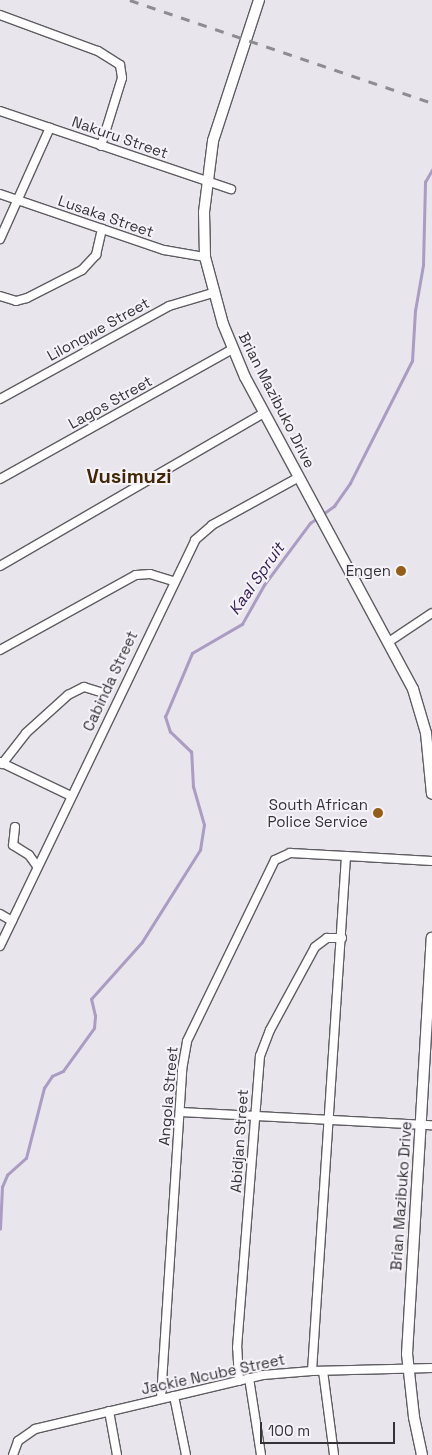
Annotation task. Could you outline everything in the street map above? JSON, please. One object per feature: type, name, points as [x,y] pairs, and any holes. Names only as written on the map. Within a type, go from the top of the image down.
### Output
[{"type":"street","name":"Brian Mazibuko Drive","points":[[258,0],[217,126],[206,181],[205,257],[213,293],[233,349],[264,413],[390,642],[420,710],[430,758],[432,794]]},
{"type":"street","points":[[0,15],[98,51],[120,65],[122,78],[101,146]]},
{"type":"street","name":"Nakuru Street","points":[[0,111],[231,189]]},
{"type":"street","points":[[0,239],[50,128]]},
{"type":"street","name":"Lusaka Street","points":[[0,194],[164,250],[205,257]]},
{"type":"street","points":[[0,296],[16,300],[27,298],[82,270],[96,255],[102,229]]},
{"type":"street","name":"Lilongwe Street","points":[[0,399],[169,306],[213,293]]},
{"type":"street","name":"Lagos Street","points":[[0,479],[233,349]]},
{"type":"street","points":[[0,566],[264,413]]},
{"type":"street","name":"Cabinda Street","points":[[0,946],[173,581],[202,532],[299,477]]},
{"type":"street","points":[[0,650],[136,575],[150,574],[173,581]]},
{"type":"street","points":[[390,642],[432,613]]},
{"type":"street","points":[[71,796],[1,763],[26,733],[68,695],[84,687],[100,692]]},
{"type":"street","points":[[15,827],[14,845],[30,855],[37,866]]},
{"type":"street","name":"Angola Street","points":[[161,1398],[184,1054],[190,1031],[272,865],[279,857],[290,852],[432,861]]},
{"type":"street","points":[[312,1371],[346,856]]},
{"type":"street","points":[[0,914],[12,920]]},
{"type":"street","name":"Abidjan Street","points":[[239,1381],[237,1348],[260,1056],[270,1030],[318,943],[327,938],[342,938]]},
{"type":"street","name":"Brian Mazibuko Drive","points":[[422,1455],[407,1368],[432,938]]},
{"type":"street","points":[[180,1112],[432,1125]]},
{"type":"street","name":"Jackie Ncube Street","points":[[13,1453],[28,1432],[249,1378],[312,1371],[432,1368]]},
{"type":"street","points":[[323,1371],[334,1455]]},
{"type":"street","points":[[249,1378],[261,1455]]},
{"type":"street","points":[[174,1396],[186,1455]]},
{"type":"street","points":[[109,1411],[117,1455]]},
{"type":"waterway","name":"Kaal Spruit","points":[[323,514],[334,506],[350,483],[412,361],[415,311],[423,265],[425,182],[432,170]]},
{"type":"waterway","name":"Kaal Spruit","points":[[0,1229],[2,1187],[7,1175],[26,1158],[44,1088],[52,1076],[63,1071],[94,1028],[95,1016],[91,999],[142,942],[200,850],[204,825],[193,787],[191,752],[170,732],[165,717],[192,653],[242,624],[264,585],[310,523],[319,517]]},
{"type":"railway","points":[[130,0],[432,103]]},
{"type":"place","name":"Engen","points":[[401,571]]},
{"type":"place","name":"South African Police Service","points":[[378,813]]},
{"type":"district","name":"Vusimuzi","points":[[129,476]]}]
